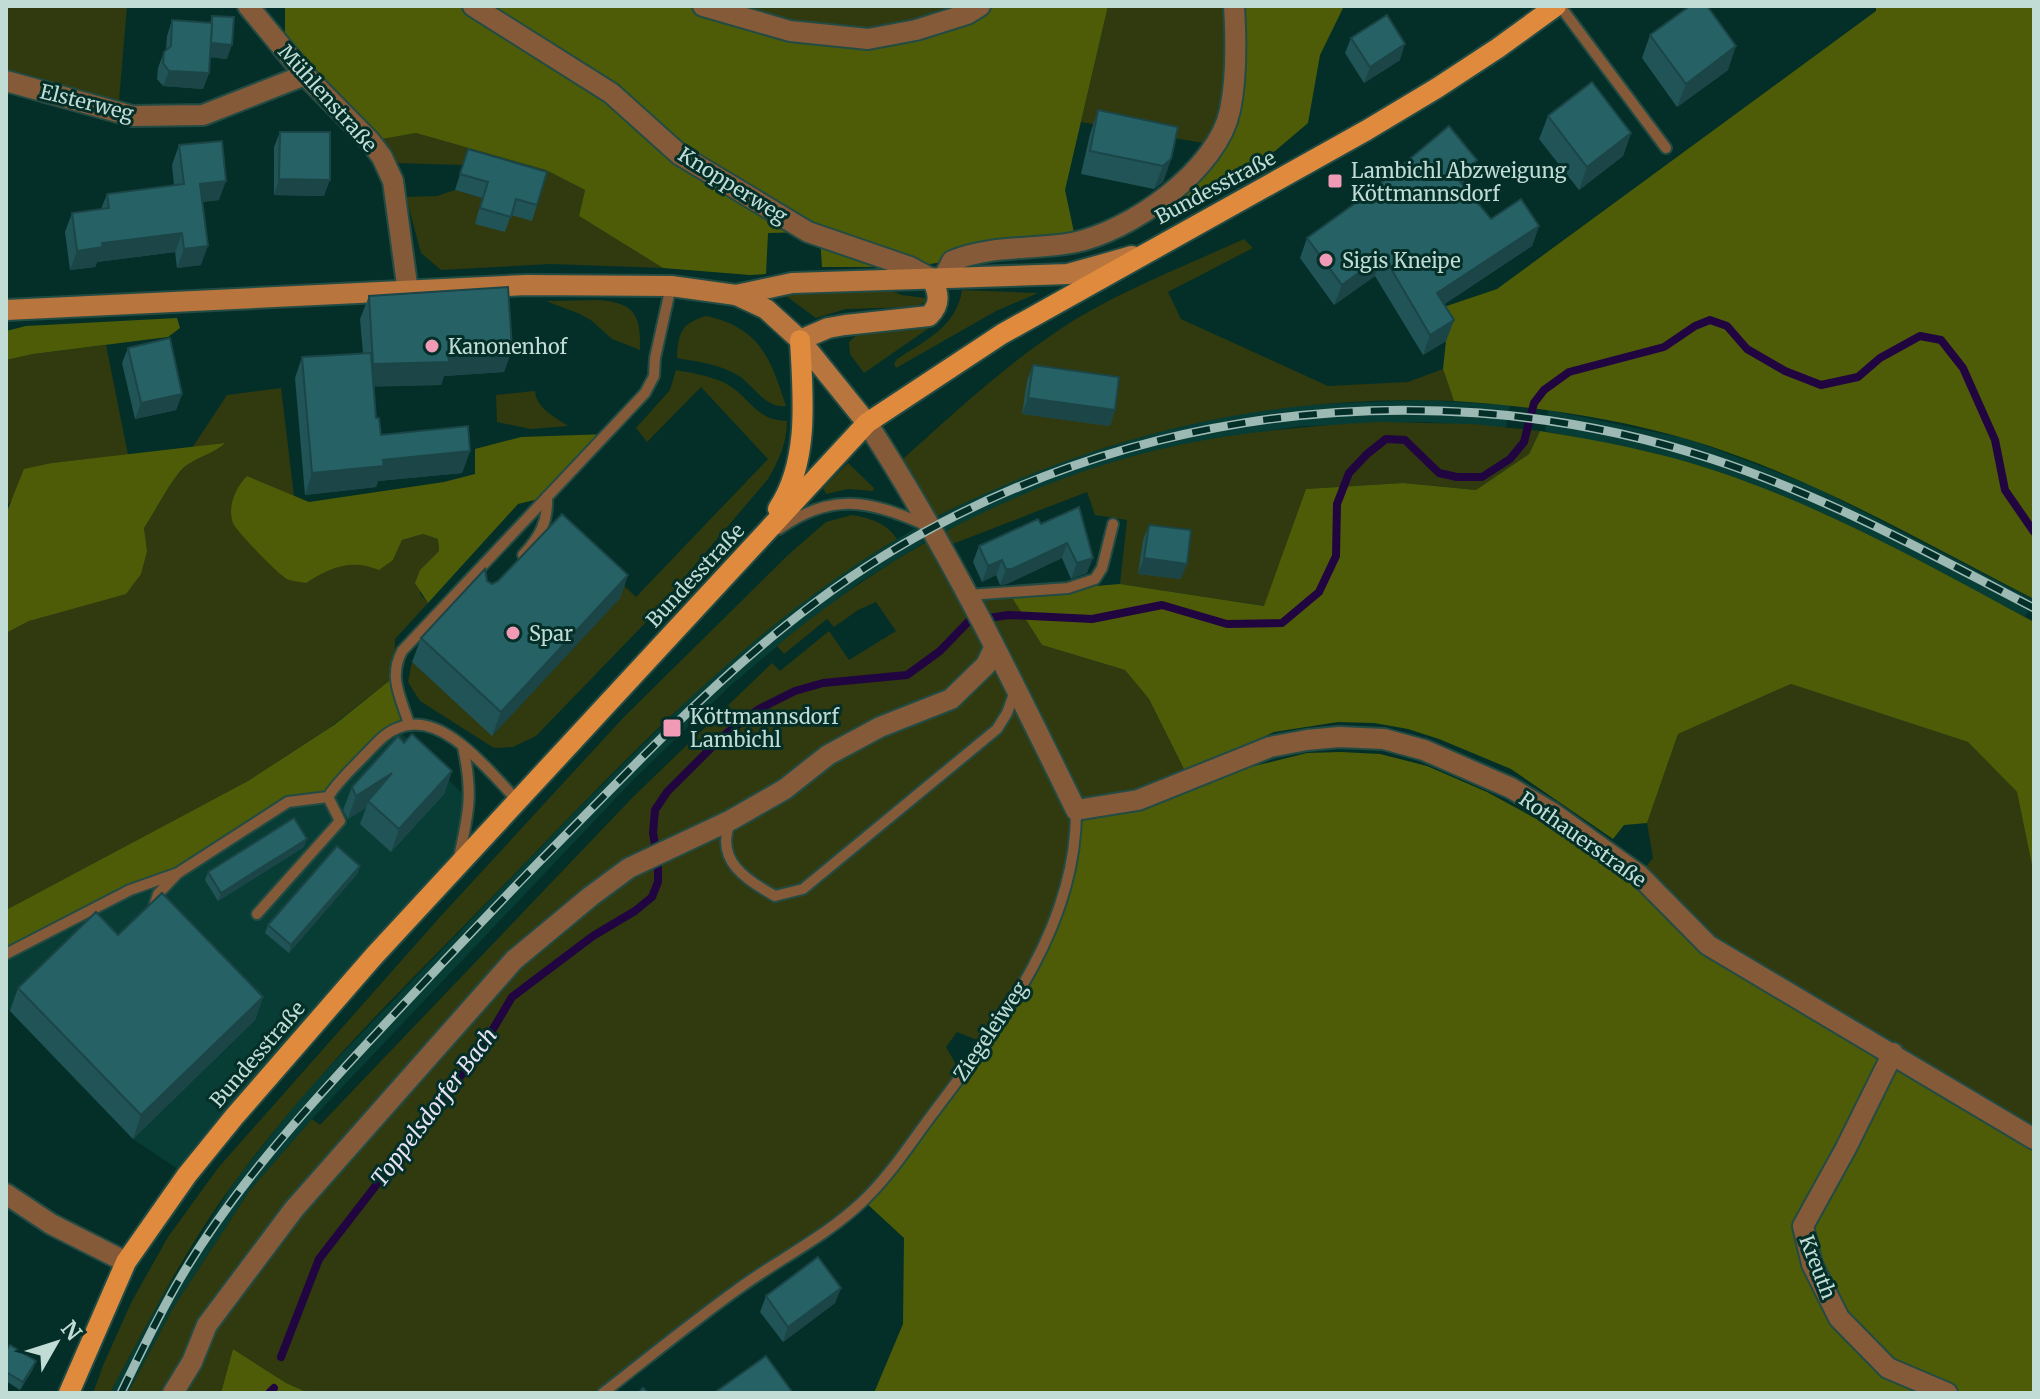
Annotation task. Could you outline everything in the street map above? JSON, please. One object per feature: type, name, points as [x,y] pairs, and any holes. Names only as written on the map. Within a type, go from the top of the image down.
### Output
[{"type":"main road","name":"Bundesstraße","points":[[69,1393],[126,1262],[187,1175],[234,1117],[374,956],[867,423],[1002,334],[1391,116],[1558,6]]},
{"type":"main road","points":[[736,295],[792,283],[852,279],[1068,274],[1151,249]]},
{"type":"main road","points":[[800,340],[828,328],[929,316],[939,295],[937,279]]},
{"type":"main road","points":[[6,310],[526,285],[671,286],[736,295],[766,309],[800,340],[867,423]]},
{"type":"main road","points":[[752,550],[786,497],[798,460],[803,388],[800,340]]},
{"type":"street","name":"Mühlenstraße","points":[[248,6],[305,75],[382,157],[393,181],[408,292]]},
{"type":"street","name":"Knopperweg","points":[[473,6],[611,93],[680,155],[808,232],[937,279]]},
{"type":"street","points":[[703,6],[790,31],[868,39],[916,30],[976,7]]},
{"type":"street","points":[[937,279],[952,261],[973,252],[1052,246],[1100,235],[1147,210],[1178,188],[1210,155],[1230,112],[1236,35],[1234,6]]},
{"type":"street","name":"Elsterweg","points":[[6,81],[132,116],[203,115],[305,75]]},
{"type":"street","name":"Ziegeleiweg","points":[[867,423],[931,528],[1076,810]]},
{"type":"street","points":[[173,1393],[192,1362],[207,1325],[294,1209],[514,960],[591,896],[640,863],[731,820],[785,789],[828,755],[880,727],[951,699],[986,665],[994,648]]},
{"type":"street","name":"Rothauerstraße","points":[[1076,810],[1138,800],[1270,747],[1307,740],[1339,737],[1384,739],[1424,750],[1511,788],[1551,812],[1639,875],[1708,945],[2034,1139]]},
{"type":"street","name":"Kreuth","points":[[1893,1053],[1803,1226],[1812,1264],[1839,1318],[1888,1368],[1947,1393]]},
{"type":"street","points":[[6,1194],[51,1224],[126,1262]]},
{"type":"lane","points":[[1558,6],[1666,148]]},
{"type":"lane","points":[[409,724],[394,677],[395,663],[402,651],[645,393],[654,376],[671,286]]},
{"type":"lane","points":[[511,568],[539,538],[548,516],[547,497]]},
{"type":"lane","points":[[752,550],[797,517],[850,501],[894,511],[931,528]]},
{"type":"lane","points":[[966,595],[1068,588],[1095,579],[1102,568],[1113,524]]},
{"type":"lane","points":[[731,820],[724,838],[731,861],[750,882],[775,896],[803,889],[997,729],[1007,713],[1015,689]]},
{"type":"lane","points":[[6,954],[130,890],[178,873],[288,802],[328,797],[382,737],[409,724],[439,729],[462,745],[518,801]]},
{"type":"lane","points":[[458,864],[471,802],[470,778],[462,745]]},
{"type":"lane","points":[[257,914],[340,821],[328,797]]},
{"type":"lane","name":"Ziegeleiweg","points":[[603,1393],[739,1288],[836,1225],[864,1201],[890,1170],[1008,1010],[1035,959],[1055,920],[1070,876],[1076,843],[1076,810]]},
{"type":"lane","points":[[154,907],[158,894],[178,873]]},
{"type":"shaded area","points":[[1422,400],[1510,405],[1506,428],[1426,422],[1301,426],[1152,452],[1046,486],[935,536],[860,582],[731,685],[632,781],[312,1119],[250,1190],[173,1308],[128,1393],[110,1393],[160,1300],[235,1181],[306,1091],[571,816],[710,678],[812,594],[927,521],[1005,483],[1060,461],[1175,427],[1257,410],[1297,405]]},
{"type":"shaded area","points":[[1548,410],[1688,439],[1815,487],[2034,600],[2025,617],[1817,511],[1719,472],[1649,452],[1545,431]]},
{"type":"shaded area","points":[[396,728],[471,802],[458,864],[187,1175],[133,1139],[6,1007],[6,954]]},
{"type":"green space","points":[[6,6],[127,6],[118,112],[6,81]]},
{"type":"green space","points":[[285,6],[703,6],[868,39],[980,6],[1108,6],[1065,190],[1076,242],[910,267],[822,267],[820,236],[808,232],[768,233],[766,274],[663,268],[579,216],[585,190],[546,170],[416,133],[370,141],[280,45],[285,31]]},
{"type":"green space","points":[[704,6],[980,6],[868,39]]},
{"type":"green space","points":[[1108,6],[1235,6],[1236,35],[1215,145],[1081,122]]},
{"type":"green space","points":[[1235,6],[1344,6],[1320,55],[1308,123],[1275,151],[1179,205],[1178,188],[1230,112]]},
{"type":"green space","points":[[1876,6],[2034,6],[2034,599],[1864,511],[1777,471],[1687,439],[1630,424],[1542,409],[1454,401],[1443,369],[1446,341],[1429,312],[1497,289],[1876,11]]},
{"type":"green space","points":[[416,133],[546,170],[585,190],[579,216],[663,268],[551,264],[441,270],[421,253],[406,197],[437,196],[455,190],[482,198],[505,232],[462,165],[396,163],[379,139]]},
{"type":"green space","points":[[1244,239],[1253,248],[1168,292],[1181,319],[1328,386],[1408,382],[1443,369],[1454,401],[1315,405],[1248,413],[1182,426],[1054,465],[927,521],[895,466],[1014,363],[1056,332],[1101,305]]},
{"type":"green space","points":[[887,289],[925,298],[925,302],[915,307],[846,309],[816,318],[786,296],[794,292]]},
{"type":"green space","points":[[962,290],[1038,293],[996,311],[896,368],[894,364],[897,359],[929,339],[947,323],[959,303]]},
{"type":"green space","points":[[600,300],[622,304],[634,314],[639,329],[640,350],[612,339],[580,314],[546,301]]},
{"type":"green space","points":[[706,316],[739,328],[760,347],[768,359],[786,406],[772,404],[732,372],[677,358],[682,331],[691,322]]},
{"type":"green space","points":[[177,318],[180,328],[168,337],[6,360],[6,331],[26,326]]},
{"type":"green space","points":[[929,328],[864,373],[850,354],[849,342],[859,333]]},
{"type":"green space","points":[[106,345],[128,455],[52,463],[8,504],[6,514],[6,360]]},
{"type":"green space","points":[[676,370],[725,383],[767,417],[787,421],[784,444],[776,465],[768,479],[649,619],[536,736],[513,747],[494,748],[420,701],[408,682],[412,662],[493,735],[619,599],[622,584],[636,597],[768,459],[701,387],[647,442],[636,428],[670,390]]},
{"type":"green space","points":[[281,388],[294,496],[247,476],[233,523],[286,579],[344,565],[393,560],[402,540],[423,534],[438,539],[439,551],[420,570],[420,594],[428,603],[395,639],[394,677],[329,728],[248,781],[6,910],[6,633],[29,621],[69,609],[147,551],[144,528],[173,481],[189,464],[223,443],[192,448],[227,395]]},
{"type":"green space","points":[[535,391],[542,407],[568,426],[531,429],[497,422],[496,395]]},
{"type":"green space","points":[[1379,422],[1472,424],[1540,431],[1529,454],[1476,490],[1403,483],[1306,489],[1265,606],[1120,584],[1127,520],[1095,515],[1087,492],[942,548],[966,595],[1009,593],[1042,645],[1125,670],[1149,699],[1185,771],[1055,920],[985,1043],[957,1032],[946,1047],[962,1075],[864,1201],[739,1288],[603,1393],[309,1393],[286,1383],[233,1349],[221,1393],[128,1393],[173,1308],[250,1190],[312,1119],[320,1125],[633,797],[772,663],[780,671],[829,631],[849,660],[896,631],[876,602],[834,627],[827,619],[784,654],[777,646],[825,608],[926,542],[1035,489],[1092,469],[1210,439],[1294,428]]},
{"type":"green space","points":[[1540,431],[1653,453],[1760,487],[1880,540],[2034,622],[2034,875],[2017,792],[1968,742],[1791,684],[1678,734],[1647,823],[1624,825],[1613,839],[1511,769],[1439,739],[1374,723],[1338,722],[1274,732],[1185,771],[1149,699],[1125,670],[1042,645],[1009,593],[1120,584],[1264,606],[1306,489],[1403,483],[1476,490],[1529,454]]},
{"type":"green space","points":[[608,434],[547,497],[518,504],[428,603],[415,583],[420,570],[439,551],[438,539],[423,534],[402,540],[393,560],[379,570],[369,566],[341,566],[306,583],[287,579],[275,569],[241,534],[231,517],[234,497],[247,476],[309,502],[444,482],[475,474],[475,449],[521,437]]},
{"type":"green space","points":[[225,443],[187,465],[170,485],[144,528],[147,551],[141,574],[126,594],[29,621],[6,633],[6,514],[24,469]]},
{"type":"green space","points":[[848,463],[874,488],[873,491],[848,489],[826,494],[823,488]]},
{"type":"green space","points":[[852,515],[878,522],[897,539],[796,608],[703,686],[615,771],[340,1054],[269,1137],[218,1205],[185,1257],[110,1393],[93,1393],[132,1301],[168,1237],[218,1168],[440,917],[624,717],[788,555],[826,522]]},
{"type":"green space","points":[[394,677],[409,724],[396,728],[328,797],[288,802],[178,873],[130,890],[6,954],[6,910],[248,781],[334,725]]},
{"type":"green space","points":[[1791,684],[1968,742],[2017,792],[2034,875],[2034,1139],[1708,945],[1639,875],[1653,858],[1647,823],[1678,734]]},
{"type":"green space","points":[[1307,753],[1380,754],[1427,766],[1487,792],[1639,875],[1708,945],[2034,1139],[2034,1393],[874,1393],[903,1324],[904,1238],[864,1201],[890,1170],[1029,972],[1070,876],[1076,810]]},
{"type":"green space","points":[[233,1349],[286,1383],[309,1393],[221,1393]]},
{"type":"building","points":[[1690,6],[1707,6],[1736,46],[1686,84],[1650,35]]},
{"type":"building","points":[[1387,15],[1405,44],[1370,67],[1351,38]]},
{"type":"building","points":[[212,16],[234,17],[232,45],[211,43]]},
{"type":"building","points":[[172,20],[212,23],[209,73],[169,71],[163,63],[164,52],[171,46]]},
{"type":"building","points":[[1592,82],[1631,133],[1587,167],[1548,116]]},
{"type":"building","points":[[1098,110],[1178,127],[1171,159],[1163,166],[1090,151]]},
{"type":"building","points":[[1449,126],[1477,160],[1456,177],[1491,219],[1521,199],[1539,226],[1437,293],[1454,320],[1430,335],[1383,255],[1342,285],[1307,238],[1368,194]]},
{"type":"building","points":[[280,132],[330,132],[330,180],[279,179]]},
{"type":"building","points":[[222,141],[226,181],[200,184],[208,246],[184,249],[182,233],[102,243],[103,247],[77,251],[72,213],[109,208],[107,194],[184,184],[179,145]]},
{"type":"building","points":[[468,149],[547,172],[537,205],[516,199],[511,217],[480,208],[488,182],[460,174]]},
{"type":"building","name":"Kanonenhof","points":[[508,287],[512,349],[448,353],[449,362],[373,364],[369,296]]},
{"type":"building","points":[[170,338],[182,394],[141,403],[128,348]]},
{"type":"building","points":[[371,353],[376,418],[379,418],[381,435],[468,426],[470,451],[383,460],[384,466],[312,473],[302,357]]},
{"type":"building","points":[[1033,365],[1119,377],[1115,410],[1028,398]]},
{"type":"building","points":[[1079,507],[1093,558],[1077,563],[1067,543],[1012,569],[1006,569],[1002,560],[988,566],[979,546],[1038,519],[1041,524]]},
{"type":"building","name":"Spar","points":[[562,514],[628,575],[501,712],[421,638],[485,569],[487,581],[492,584],[498,581]]},
{"type":"building","points":[[1149,525],[1191,530],[1187,564],[1144,558]]},
{"type":"building","points":[[412,734],[452,771],[399,829],[368,801],[392,773],[356,796],[352,787],[398,736],[404,743]]},
{"type":"building","points":[[294,818],[307,839],[221,893],[208,872]]},
{"type":"building","points":[[337,846],[360,866],[291,945],[268,925]]},
{"type":"building","points":[[162,893],[263,997],[141,1115],[18,988],[96,912],[118,935]]},
{"type":"building","points":[[818,1257],[841,1288],[788,1327],[766,1296]]},
{"type":"building","points":[[10,1345],[36,1361],[23,1382],[6,1372],[6,1351]]},
{"type":"building","points":[[766,1356],[793,1393],[714,1393]]},
{"type":"waterway","name":"Toppelsdorfer Bach","points":[[988,618],[1009,615],[1092,619],[1162,605],[1227,624],[1282,623],[1319,592],[1336,556],[1337,504],[1349,473],[1386,439],[1405,440],[1439,473],[1482,477],[1510,459],[1524,442],[1534,403],[1544,390],[1569,372],[1664,347],[1695,326],[1710,320],[1727,326],[1747,349],[1785,371],[1821,385],[1858,377],[1880,358],[1920,336],[1941,340],[1963,368],[1995,440],[2005,490],[2034,532]]},
{"type":"waterway","name":"Toppelsdorfer Bach","points":[[281,1357],[319,1259],[480,1051],[512,997],[593,936],[652,897],[658,882],[653,833],[655,810],[667,792],[723,736],[759,709],[795,691],[823,683],[907,675],[940,651],[968,622]]},
{"type":"waterway","name":"Toppelsdorfer Bach","points":[[269,1393],[274,1388]]},
{"type":"railway","points":[[121,1393],[181,1277],[246,1182],[321,1094],[536,865],[704,697],[775,634],[812,605],[911,540],[1017,487],[1129,448],[1244,423],[1361,411],[1480,413],[1597,429],[1712,459],[1836,508],[2034,608]]},
{"type":"place","name":"Lambichl Abzweigung Köttmannsdorf","points":[[1335,181]]},
{"type":"place","name":"Sigis Kneipe","points":[[1326,260]]},
{"type":"place","name":"Kanonenhof","points":[[432,346]]},
{"type":"place","name":"Spar","points":[[513,633]]},
{"type":"place","name":"Köttmannsdorf Lambichl","points":[[672,728]]}]
